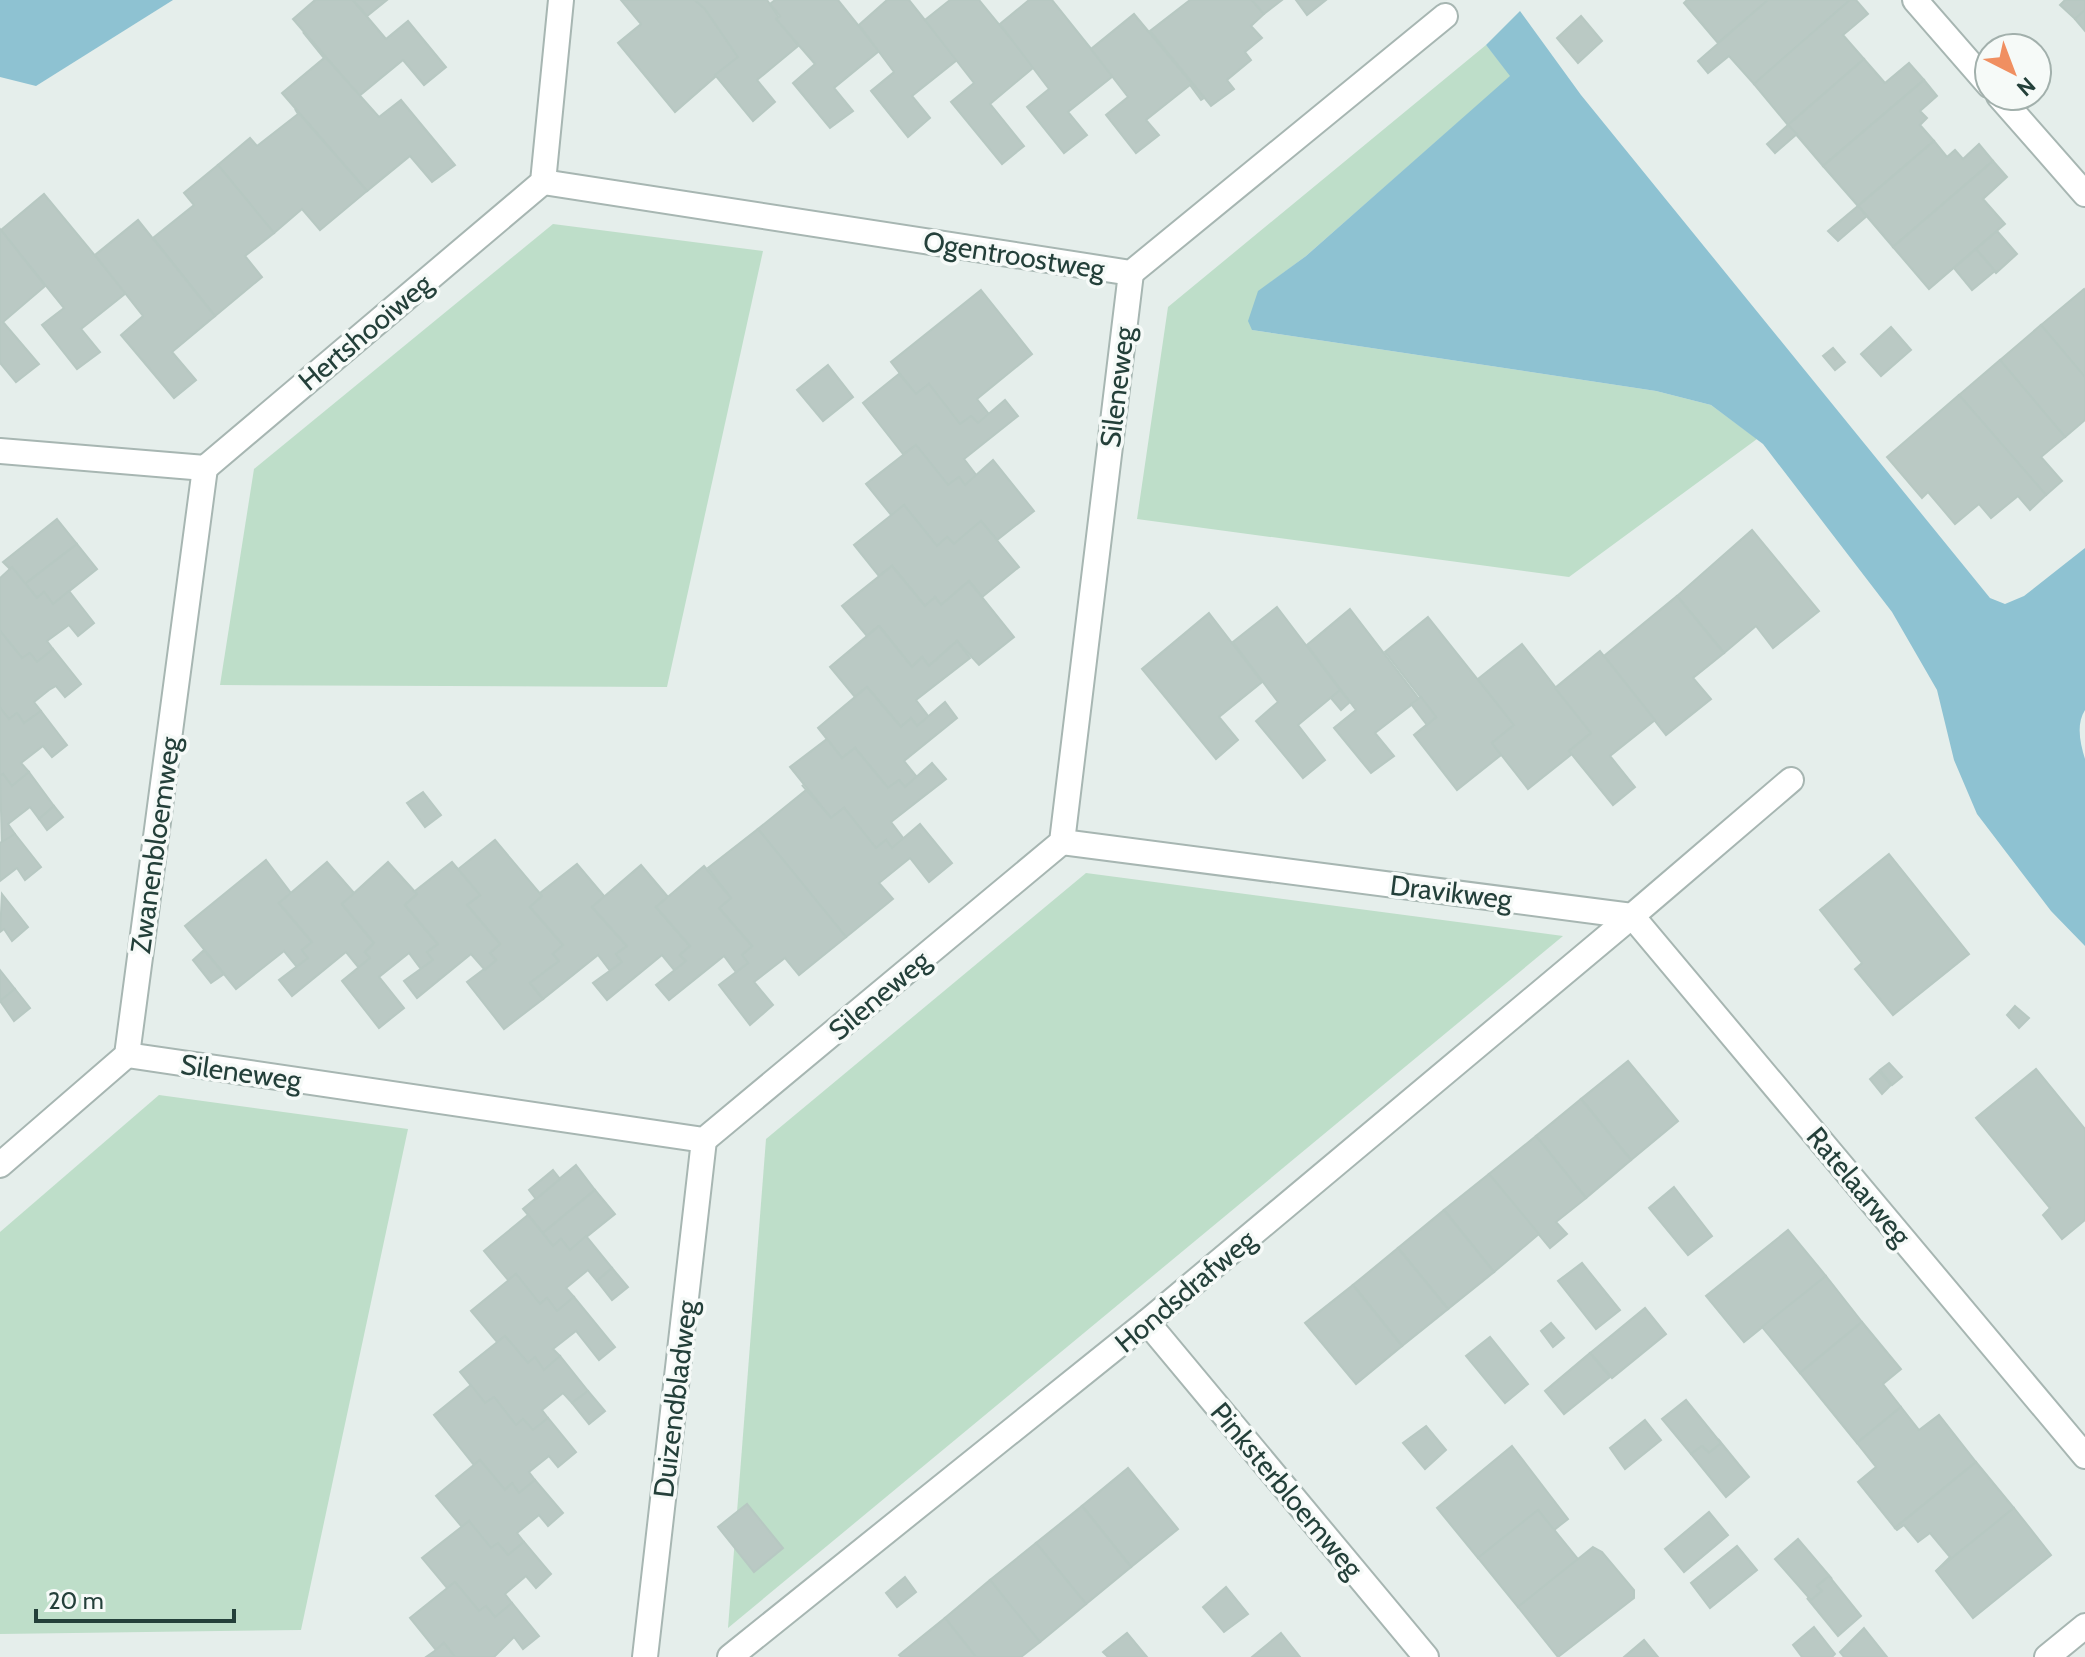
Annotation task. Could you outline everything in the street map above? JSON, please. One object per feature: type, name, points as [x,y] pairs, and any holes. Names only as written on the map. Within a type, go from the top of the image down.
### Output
[{"type":"street","points":[[543,182],[561,0]]},
{"type":"street","points":[[1924,3],[1973,65]]},
{"type":"street","name":"Ogentroostweg","points":[[543,182],[1131,273],[1445,16]]},
{"type":"street","points":[[2013,112],[2085,194]]},
{"type":"street","name":"Hertshooiweg","points":[[205,468],[543,182]]},
{"type":"street","name":"Sileneweg","points":[[127,1055],[704,1140],[1062,842],[1131,273]]},
{"type":"street","points":[[0,451],[205,468]]},
{"type":"street","name":"Zwanenbloemweg","points":[[127,1055],[205,468]]},
{"type":"street","points":[[1632,916],[1791,780]]},
{"type":"street","name":"Dravikweg","points":[[1062,842],[1632,916]]},
{"type":"street","name":"Hondsdrafweg","points":[[730,1657],[1147,1322],[1632,916]]},
{"type":"street","name":"Ratelaarweg","points":[[1632,916],[2085,1456]]},
{"type":"street","points":[[0,1165],[127,1055]]},
{"type":"street","name":"Duizendbladweg","points":[[645,1657],[704,1140]]},
{"type":"street","name":"Pinksterbloemweg","points":[[1147,1322],[1426,1657]]},
{"type":"street","points":[[2047,1657],[2085,1626]]},
{"type":"green space","points":[[1486,45],[1511,76],[1306,256],[1259,291],[1252,330],[1656,391],[1711,405],[1757,439],[1569,577],[1137,519],[1168,307]]},
{"type":"green space","points":[[553,224],[763,251],[667,687],[220,685],[254,469]]},
{"type":"green space","points":[[1086,873],[1563,936],[728,1628],[766,1139]]},
{"type":"green space","points":[[159,1095],[408,1129],[301,1630],[0,1634],[0,1232]]},
{"type":"water","points":[[0,0],[173,0],[36,86],[0,77]]},
{"type":"water","points":[[1520,11],[1581,95],[1990,598],[2005,604],[2024,596],[2085,548],[2085,710],[2080,740],[2085,759],[2085,946],[2051,911],[1977,814],[1954,760],[1937,690],[1892,612],[1763,444],[1711,405],[1656,391],[1252,330],[1248,321],[1258,291],[1306,256],[1510,76],[1486,45]]},
{"type":"building","points":[[315,0],[353,0],[386,39],[408,21],[446,67],[424,85],[403,60],[359,96],[293,19]]},
{"type":"building","points":[[353,0],[387,0],[367,16]]},
{"type":"building","points":[[621,0],[695,0],[705,9],[738,57],[675,112],[618,43],[641,24]]},
{"type":"building","points":[[695,0],[767,0],[798,46],[757,80],[775,102],[753,121],[715,75],[738,57],[705,9]]},
{"type":"building","points":[[775,0],[838,0],[879,51],[834,88],[853,111],[830,128],[793,83],[815,64],[776,19],[780,16],[770,4]]},
{"type":"building","points":[[887,0],[909,0],[957,60],[912,96],[930,118],[908,137],[871,91],[894,72],[859,25]]},
{"type":"building","points":[[950,0],[979,0],[1034,67],[990,104],[1024,146],[1002,164],[951,102],[974,83],[925,20]]},
{"type":"building","points":[[1029,0],[1052,0],[1113,76],[1068,112],[1087,135],[1064,153],[1027,107],[1049,89],[1000,24]]},
{"type":"building","points":[[1190,0],[1252,0],[1264,14],[1251,26],[1262,38],[1245,52],[1251,60],[1227,80],[1234,89],[1211,106],[1150,31]]},
{"type":"building","points":[[1252,0],[1282,0],[1264,14]]},
{"type":"building","points":[[1296,0],[1326,0],[1307,15]]},
{"type":"building","points":[[1687,0],[1768,0],[1718,43],[1684,3]]},
{"type":"building","points":[[1768,0],[1850,0],[1754,84],[1729,56],[1708,73],[1698,61]]},
{"type":"building","points":[[1850,0],[1856,0],[1868,14],[1843,35],[1864,59],[1788,125],[1754,84]]},
{"type":"building","points":[[2065,0],[2085,0],[2085,10],[2075,19],[2060,5]]},
{"type":"building","points":[[2085,10],[2085,31],[2075,19]]},
{"type":"building","points":[[1134,14],[1204,98],[1201,100],[1190,85],[1146,120],[1159,135],[1136,153],[1106,115],[1128,97],[1091,49]]},
{"type":"building","points":[[1581,16],[1602,41],[1578,63],[1557,38]]},
{"type":"building","points":[[303,32],[379,117],[401,100],[455,165],[432,182],[410,156],[367,191],[282,93],[324,58]]},
{"type":"building","points":[[1864,59],[1885,83],[1909,63],[1924,80],[1823,166],[1788,125]]},
{"type":"building","points":[[1924,80],[1937,96],[1920,111],[1927,118],[1920,125],[1934,141],[1858,206],[1823,166]]},
{"type":"building","points":[[295,109],[367,191],[320,230],[302,209],[274,233],[218,165],[250,138],[257,146],[298,114]]},
{"type":"building","points":[[1788,125],[1797,134],[1775,153],[1767,144]]},
{"type":"building","points":[[1934,141],[1947,157],[1955,150],[1963,159],[1979,144],[1993,161],[1893,247],[1858,206]]},
{"type":"building","points":[[1993,161],[2007,177],[1983,199],[2005,224],[1929,289],[1893,247]]},
{"type":"building","points":[[218,165],[274,233],[245,256],[262,277],[215,316],[153,238],[194,205],[184,193]]},
{"type":"building","points":[[44,194],[126,293],[81,329],[100,352],[77,369],[42,325],[64,308],[1,230]]},
{"type":"building","points":[[1858,206],[1867,216],[1838,241],[1828,231]]},
{"type":"building","points":[[138,220],[215,316],[172,352],[196,380],[174,398],[121,335],[143,316],[95,255]]},
{"type":"building","points":[[0,229],[45,286],[3,322],[39,364],[16,382],[0,363]]},
{"type":"building","points":[[1997,231],[2017,254],[1996,273],[1976,249]]},
{"type":"building","points":[[1976,249],[1995,271],[1972,290],[1954,268]]},
{"type":"building","points":[[981,290],[1032,354],[977,399],[989,414],[978,423],[971,416],[960,424],[929,384],[916,394],[891,362]]},
{"type":"building","points":[[2085,291],[2085,377],[2041,325]]},
{"type":"building","points":[[2041,325],[2085,377],[2085,420],[2065,437],[2000,360]]},
{"type":"building","points":[[1891,327],[1911,350],[1881,376],[1861,354]]},
{"type":"building","points":[[1833,348],[1845,362],[1835,370],[1823,356]]},
{"type":"building","points":[[2000,360],[2065,437],[2041,457],[2062,481],[2046,495],[1959,395]]},
{"type":"building","points":[[828,365],[853,397],[823,421],[797,390]]},
{"type":"building","points":[[899,374],[916,394],[929,384],[960,424],[971,416],[978,423],[1005,400],[1018,416],[964,459],[977,476],[965,485],[959,477],[948,485],[916,445],[903,454],[863,403]]},
{"type":"building","points":[[1959,395],[2046,495],[2030,510],[2018,496],[1991,518],[1979,504],[1955,524],[1928,492],[1922,498],[1887,457]]},
{"type":"building","points":[[916,445],[948,485],[959,477],[965,485],[993,460],[1034,511],[997,540],[981,521],[954,544],[947,537],[937,546],[904,505],[892,516],[866,484]]},
{"type":"building","points":[[904,505],[937,546],[947,537],[954,544],[981,521],[1019,567],[982,597],[969,581],[941,605],[935,597],[925,606],[892,566],[879,576],[854,545]]},
{"type":"building","points":[[57,519],[77,544],[25,584],[3,562]]},
{"type":"building","points":[[1752,530],[1819,611],[1773,648],[1756,626],[1724,653],[1677,596]]},
{"type":"building","points":[[77,544],[97,569],[53,604],[44,592],[37,598],[25,584]]},
{"type":"building","points":[[892,566],[925,606],[935,597],[941,605],[969,581],[1014,637],[979,665],[957,641],[929,666],[922,657],[912,667],[879,626],[867,636],[842,606]]},
{"type":"building","points":[[12,567],[37,598],[44,592],[53,604],[69,591],[94,623],[78,636],[69,625],[47,641],[53,649],[37,662],[30,653],[22,658],[0,631],[0,578]]},
{"type":"building","points":[[1677,596],[1724,653],[1693,678],[1711,699],[1666,735],[1604,656]]},
{"type":"building","points":[[1277,607],[1340,690],[1298,725],[1325,760],[1303,778],[1256,721],[1278,702],[1233,642]]},
{"type":"building","points":[[1350,609],[1419,699],[1375,733],[1394,756],[1371,773],[1334,728],[1356,710],[1307,645]]},
{"type":"building","points":[[1209,613],[1262,682],[1219,717],[1238,740],[1216,759],[1142,669]]},
{"type":"building","points":[[1428,617],[1514,725],[1492,743],[1501,755],[1457,790],[1414,735],[1436,717],[1385,652]]},
{"type":"building","points":[[879,626],[912,667],[922,657],[929,666],[957,641],[970,658],[916,700],[929,717],[917,726],[911,718],[901,727],[867,687],[855,697],[830,667]]},
{"type":"building","points":[[0,631],[22,658],[30,653],[37,662],[53,649],[81,684],[65,697],[56,686],[49,690],[34,702],[41,711],[24,723],[17,713],[9,719],[0,708]]},
{"type":"building","points":[[1522,644],[1591,733],[1569,751],[1572,754],[1528,789],[1492,743],[1514,725],[1478,679]]},
{"type":"building","points":[[1600,651],[1655,720],[1610,756],[1635,787],[1613,805],[1569,751],[1591,733],[1555,688]]},
{"type":"building","points":[[867,687],[901,727],[911,718],[917,726],[945,702],[957,718],[904,761],[917,777],[905,787],[899,780],[888,788],[855,748],[842,758],[818,728]]},
{"type":"building","points":[[1340,690],[1350,702],[1341,710],[1331,698]]},
{"type":"building","points":[[1421,697],[1436,717],[1427,725],[1411,704]]},
{"type":"building","points":[[0,708],[9,719],[17,713],[24,723],[41,711],[67,745],[52,757],[43,746],[21,763],[29,772],[12,786],[3,774],[0,776]]},
{"type":"building","points":[[827,739],[842,758],[855,748],[888,788],[899,780],[905,787],[932,763],[946,779],[891,822],[904,839],[892,848],[886,840],[876,848],[844,808],[831,818],[790,767]]},
{"type":"building","points":[[29,772],[54,806],[39,819],[30,807],[8,824],[15,834],[2,845],[0,776],[3,774],[12,786]]},
{"type":"building","points":[[802,785],[831,818],[844,808],[876,848],[886,840],[892,848],[920,824],[952,863],[929,882],[910,858],[879,883],[893,899],[846,937],[758,829],[806,790]]},
{"type":"building","points":[[423,792],[441,815],[425,827],[407,803]]},
{"type":"building","points":[[54,806],[63,817],[47,830],[39,819]]},
{"type":"building","points":[[758,829],[846,937],[799,975],[785,958],[754,982],[773,1005],[750,1025],[719,985],[748,963],[742,955],[752,946],[719,908],[731,898],[708,868]]},
{"type":"building","points":[[15,834],[41,867],[25,880],[17,868],[0,881],[0,843]]},
{"type":"building","points":[[495,840],[542,896],[530,907],[563,945],[553,954],[559,961],[530,983],[543,999],[504,1029],[467,982],[496,960],[490,953],[500,944],[467,905],[480,895],[457,870]]},
{"type":"building","points":[[1889,854],[1969,954],[1893,1015],[1855,969],[1862,963],[1820,910]]},
{"type":"building","points":[[266,860],[291,893],[279,903],[312,942],[302,950],[308,958],[297,967],[284,951],[236,989],[185,926]]},
{"type":"building","points":[[327,862],[355,894],[342,904],[374,943],[365,952],[370,958],[359,968],[346,952],[292,996],[279,980],[308,958],[302,950],[312,942],[279,903]]},
{"type":"building","points":[[388,862],[417,894],[405,905],[438,944],[427,952],[433,960],[421,969],[409,953],[379,977],[404,1008],[379,1028],[342,981],[370,958],[365,952],[374,943],[342,904]]},
{"type":"building","points":[[452,862],[480,895],[467,905],[500,944],[490,953],[496,960],[485,970],[471,954],[417,998],[404,981],[433,960],[427,952],[438,944],[405,905],[417,894],[415,891]]},
{"type":"building","points":[[577,864],[605,897],[592,907],[627,946],[616,954],[622,962],[611,972],[598,955],[543,999],[530,983],[559,961],[553,954],[563,945],[530,907],[542,896],[540,893]]},
{"type":"building","points":[[641,865],[668,897],[656,907],[690,946],[680,955],[686,961],[675,971],[662,955],[607,1000],[593,983],[622,962],[616,954],[627,946],[592,907]]},
{"type":"building","points":[[704,866],[731,898],[719,908],[752,946],[742,955],[748,963],[736,972],[724,956],[669,1000],[656,985],[686,961],[680,955],[690,946],[656,907]]},
{"type":"building","points":[[2,894],[28,927],[12,941],[4,929],[0,932]]},
{"type":"building","points":[[204,950],[224,974],[211,983],[193,960]]},
{"type":"building","points":[[0,970],[15,989],[0,1001]]},
{"type":"building","points":[[15,989],[30,1008],[14,1021],[0,1001]]},
{"type":"building","points":[[2015,1006],[2029,1018],[2019,1028],[2007,1015]]},
{"type":"building","points":[[1628,1061],[1678,1121],[1631,1160],[1581,1099]]},
{"type":"building","points":[[1889,1063],[1902,1077],[1892,1085],[1880,1070]]},
{"type":"building","points":[[2036,1069],[2085,1129],[2085,1220],[2062,1239],[2043,1215],[2050,1208],[1976,1118]]},
{"type":"building","points":[[1879,1071],[1891,1085],[1882,1094],[1870,1079]]},
{"type":"building","points":[[1581,1099],[1631,1160],[1586,1198],[1536,1136]]},
{"type":"building","points":[[1536,1136],[1586,1198],[1556,1222],[1567,1234],[1550,1248],[1489,1174]]},
{"type":"building","points":[[576,1165],[595,1190],[543,1233],[523,1209]]},
{"type":"building","points":[[553,1170],[560,1179],[536,1199],[529,1190]]},
{"type":"building","points":[[1489,1174],[1539,1234],[1494,1272],[1444,1210]]},
{"type":"building","points":[[1674,1187],[1712,1236],[1688,1255],[1649,1208]]},
{"type":"building","points":[[595,1190],[615,1214],[570,1250],[561,1239],[553,1246],[543,1233]]},
{"type":"building","points":[[1444,1210],[1494,1272],[1448,1309],[1398,1248]]},
{"type":"building","points":[[528,1215],[553,1246],[561,1239],[570,1250],[586,1236],[612,1268],[597,1281],[588,1270],[566,1288],[574,1297],[557,1311],[547,1298],[540,1304],[516,1274],[508,1280],[484,1251]]},
{"type":"building","points":[[1788,1230],[1826,1276],[1744,1342],[1706,1296]]},
{"type":"building","points":[[1398,1248],[1448,1309],[1402,1346],[1353,1285]]},
{"type":"building","points":[[1582,1263],[1620,1310],[1596,1329],[1558,1281]]},
{"type":"building","points":[[612,1268],[628,1287],[612,1300],[597,1281]]},
{"type":"building","points":[[516,1274],[540,1304],[547,1298],[557,1311],[574,1297],[615,1347],[599,1360],[576,1331],[553,1349],[560,1356],[544,1370],[535,1357],[528,1363],[505,1336],[497,1342],[471,1311]]},
{"type":"building","points":[[1826,1276],[1862,1322],[1800,1373],[1762,1327]]},
{"type":"building","points":[[1353,1285],[1402,1346],[1356,1384],[1305,1323]]},
{"type":"building","points":[[1645,1308],[1666,1334],[1612,1378],[1590,1353]]},
{"type":"building","points":[[1862,1322],[1901,1369],[1883,1384],[1901,1407],[1857,1443],[1800,1373]]},
{"type":"building","points":[[1551,1323],[1564,1338],[1553,1347],[1541,1331]]},
{"type":"building","points":[[505,1336],[528,1363],[535,1357],[544,1370],[560,1356],[588,1391],[572,1403],[563,1393],[542,1410],[548,1418],[533,1430],[523,1419],[516,1425],[494,1397],[485,1403],[460,1372]]},
{"type":"building","points":[[1490,1337],[1528,1384],[1505,1403],[1466,1356]]},
{"type":"building","points":[[1590,1353],[1610,1377],[1564,1414],[1545,1391]]},
{"type":"building","points":[[471,1385],[485,1403],[494,1397],[516,1425],[523,1419],[533,1430],[548,1418],[576,1452],[558,1467],[549,1456],[529,1472],[535,1480],[519,1493],[512,1483],[505,1490],[480,1460],[474,1465],[434,1415]]},
{"type":"building","points":[[588,1391],[605,1411],[589,1424],[572,1403]]},
{"type":"building","points":[[1686,1400],[1721,1443],[1709,1453],[1702,1446],[1691,1454],[1662,1419]]},
{"type":"building","points":[[1901,1407],[1919,1430],[1939,1415],[1976,1462],[1895,1528],[1858,1482],[1876,1467],[1857,1443]]},
{"type":"building","points":[[1645,1420],[1661,1440],[1625,1469],[1610,1448]]},
{"type":"building","points":[[1426,1426],[1446,1450],[1425,1469],[1403,1443]]},
{"type":"building","points":[[1718,1439],[1749,1477],[1726,1497],[1691,1454],[1702,1446],[1709,1453],[1721,1443]]},
{"type":"building","points":[[1512,1446],[1568,1519],[1554,1530],[1538,1510],[1478,1558],[1437,1508]]},
{"type":"building","points":[[480,1460],[505,1490],[512,1483],[519,1493],[535,1480],[563,1513],[548,1526],[539,1515],[517,1533],[524,1542],[508,1555],[498,1543],[491,1548],[469,1521],[462,1527],[436,1496]]},
{"type":"building","points":[[1976,1462],[2014,1508],[1936,1571],[1950,1557],[1930,1533],[1918,1542],[1904,1525],[1897,1530],[1895,1528]]},
{"type":"building","points":[[1128,1468],[1178,1529],[1131,1567],[1082,1506]]},
{"type":"building","points":[[747,1504],[783,1548],[754,1572],[718,1527]]},
{"type":"building","points":[[1082,1506],[1131,1567],[1086,1604],[1036,1543]]},
{"type":"building","points":[[2014,1508],[2051,1555],[1973,1618],[1936,1571]]},
{"type":"building","points":[[1538,1510],[1578,1559],[1518,1607],[1478,1558]]},
{"type":"building","points":[[1709,1512],[1728,1535],[1684,1572],[1665,1549]]},
{"type":"building","points":[[469,1521],[491,1548],[498,1543],[508,1555],[524,1542],[551,1574],[536,1588],[526,1576],[505,1594],[512,1603],[495,1617],[486,1606],[479,1611],[455,1582],[447,1588],[422,1558]]},
{"type":"building","points":[[1798,1539],[1832,1579],[1829,1576],[1817,1586],[1822,1591],[1811,1600],[1775,1559]]},
{"type":"building","points":[[1036,1543],[1086,1604],[1040,1642],[990,1580]]},
{"type":"building","points":[[1737,1546],[1757,1570],[1710,1608],[1691,1583]]},
{"type":"building","points":[[1593,1547],[1602,1552],[1634,1590],[1634,1598],[1558,1657],[1518,1607]]},
{"type":"building","points":[[1829,1576],[1861,1616],[1838,1636],[1807,1598],[1811,1600],[1822,1591],[1817,1586]]},
{"type":"building","points":[[905,1577],[916,1592],[897,1607],[886,1593]]},
{"type":"building","points":[[990,1580],[1040,1642],[1021,1657],[976,1657],[945,1618]]},
{"type":"building","points":[[455,1582],[479,1611],[486,1606],[495,1617],[512,1603],[539,1636],[523,1649],[514,1637],[494,1657],[455,1657],[444,1643],[436,1650],[410,1618]]},
{"type":"building","points":[[1226,1587],[1248,1614],[1224,1632],[1203,1607]]},
{"type":"building","points":[[945,1618],[976,1657],[899,1655]]},
{"type":"building","points":[[1814,1627],[1835,1654],[1832,1657],[1802,1657],[1793,1645]]},
{"type":"building","points":[[1864,1628],[1887,1657],[1844,1657],[1840,1652]]},
{"type":"building","points":[[1127,1633],[1147,1657],[1108,1657],[1103,1652]]},
{"type":"building","points":[[1281,1633],[1300,1657],[1252,1657]]},
{"type":"building","points":[[1644,1640],[1658,1657],[1624,1657]]},
{"type":"building","points":[[444,1643],[455,1657],[426,1657],[436,1650]]}]
